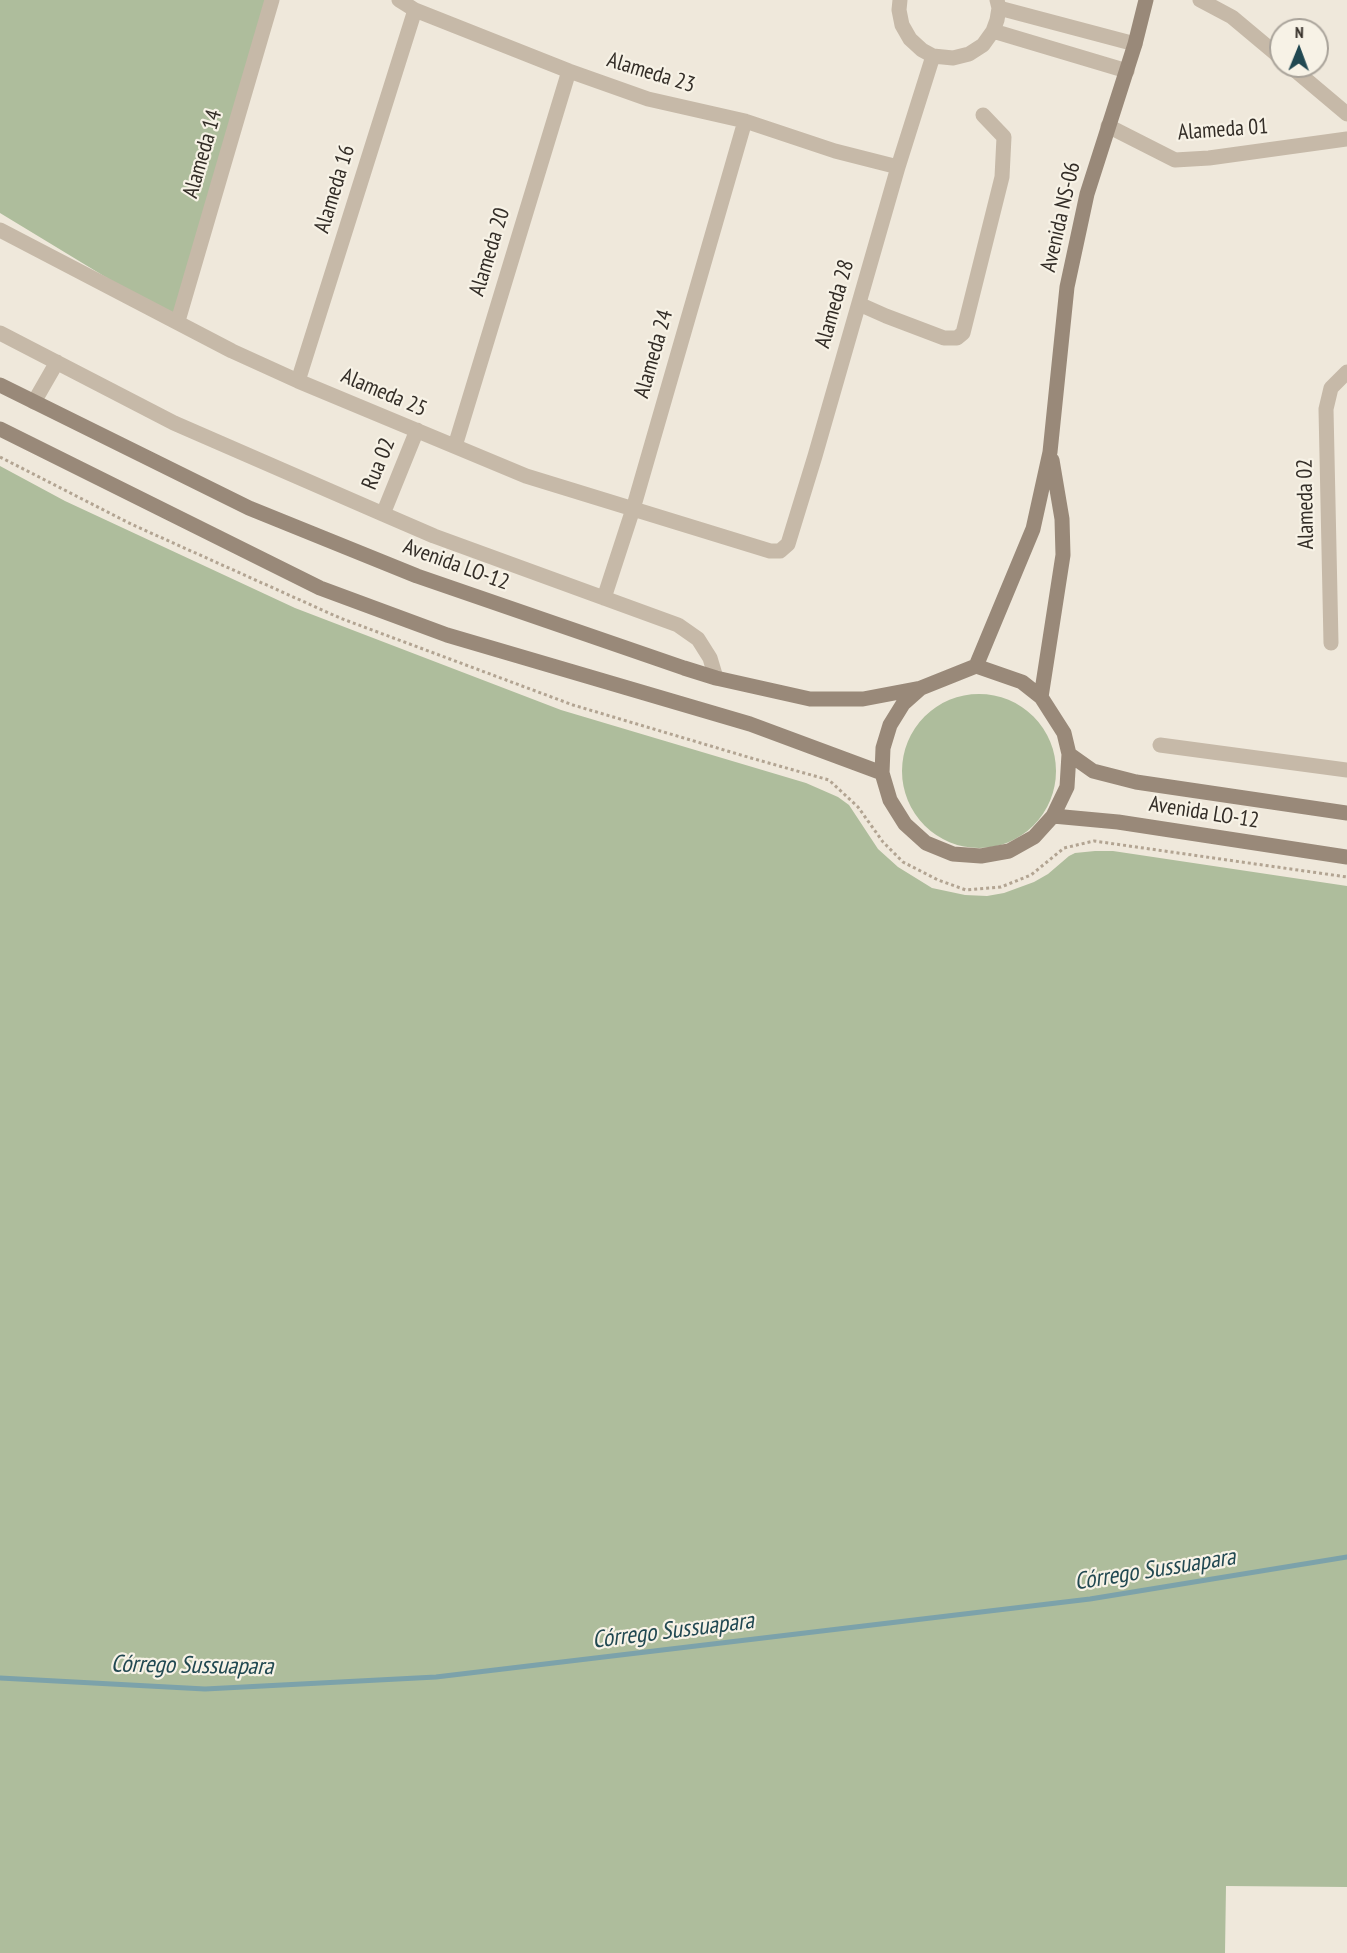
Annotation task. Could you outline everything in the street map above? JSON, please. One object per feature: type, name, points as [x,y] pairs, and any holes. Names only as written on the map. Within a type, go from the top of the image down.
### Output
[{"type":"street","name":"Alameda 14","points":[[178,321],[272,0]]},
{"type":"street","name":"Alameda 23","points":[[399,0],[415,10],[569,71],[648,99],[745,121],[835,151],[898,167]]},
{"type":"street","points":[[900,0],[902,25],[910,39],[933,56],[953,58],[969,54],[983,45],[993,31],[998,4],[1135,44]]},
{"type":"street","name":"Avenida NS-06","points":[[976,666],[1034,529],[1050,452],[1067,287],[1087,194],[1127,71],[1146,0]]},
{"type":"street","points":[[1200,0],[1232,18],[1269,48]]},
{"type":"street","name":"Alameda 16","points":[[298,381],[415,10]]},
{"type":"street","points":[[993,31],[1127,71]]},
{"type":"street","name":"Alameda 28","points":[[770,551],[780,551],[788,544],[898,167],[933,56]]},
{"type":"street","name":"Alameda 20","points":[[455,446],[569,71]]},
{"type":"street","points":[[1304,78],[1347,114]]},
{"type":"street","points":[[859,304],[944,338],[957,338],[963,333],[1002,177],[1004,137],[983,115]]},
{"type":"street","name":"Alameda 24","points":[[604,598],[633,508],[745,121]]},
{"type":"street","name":"Alameda 01","points":[[1108,126],[1174,160],[1209,158],[1347,139]]},
{"type":"street","name":"Alameda 25","points":[[0,230],[232,351],[298,381],[526,476],[770,551]]},
{"type":"street","points":[[0,333],[174,423],[434,536],[678,625],[698,639],[710,658],[716,678]]},
{"type":"street","points":[[34,402],[57,362]]},
{"type":"street","name":"Alameda 02","points":[[1331,643],[1326,409],[1331,388],[1347,372]]},
{"type":"street","name":"Avenida LO-12","points":[[0,385],[249,508],[406,572],[684,668],[716,678],[810,699],[863,699],[921,688]]},
{"type":"street","points":[[0,429],[320,588],[447,635],[750,724],[882,773]]},
{"type":"street","name":"Rua 02","points":[[383,514],[417,430]]},
{"type":"street","name":"Avenida NS-06","points":[[1041,697],[1063,555],[1062,519],[1050,452]]},
{"type":"street","points":[[976,666],[1022,682],[1041,697],[1064,733],[1069,754],[1067,787],[1053,816],[1034,837],[1009,850],[981,856],[953,854],[926,843],[905,824],[890,800],[882,773],[883,748],[890,725],[903,704],[921,688],[976,666]]},
{"type":"street","points":[[1160,745],[1347,770]]},
{"type":"street","name":"Avenida LO-12","points":[[1069,754],[1093,771],[1136,782],[1347,813]]},
{"type":"street","name":"Avenida LO-12","points":[[1053,816],[1118,822],[1347,857]]},
{"type":"path","points":[[0,457],[131,524],[340,618],[573,705],[829,780],[858,807],[883,842],[903,862],[938,880],[966,890],[1001,887],[1031,875],[1064,848],[1094,841],[1347,877]]},
{"type":"green space","points":[[0,0],[272,0],[178,321],[0,213]]},
{"type":"green space","points":[[0,466],[65,501],[295,608],[561,710],[806,783],[838,797],[849,805],[878,849],[898,867],[932,888],[965,895],[987,896],[1004,893],[1034,882],[1075,853],[1095,851],[1113,851],[1347,886],[1347,1887],[1226,1886],[1225,1953],[0,1953]]},
{"type":"green space","points":[[979,694],[994,695],[1008,700],[1022,707],[1033,717],[1043,728],[1050,742],[1055,756],[1055,786],[1050,800],[1043,814],[1033,825],[1022,835],[1008,842],[994,847],[979,848],[964,847],[950,842],[936,835],[925,825],[915,814],[908,800],[903,786],[902,771],[903,756],[908,742],[915,728],[925,717],[936,707],[950,700],[964,695]]},
{"type":"waterway","name":"Córrego Sussuapara","points":[[0,1678],[205,1689],[436,1677],[1090,1599],[1347,1557]]}]
